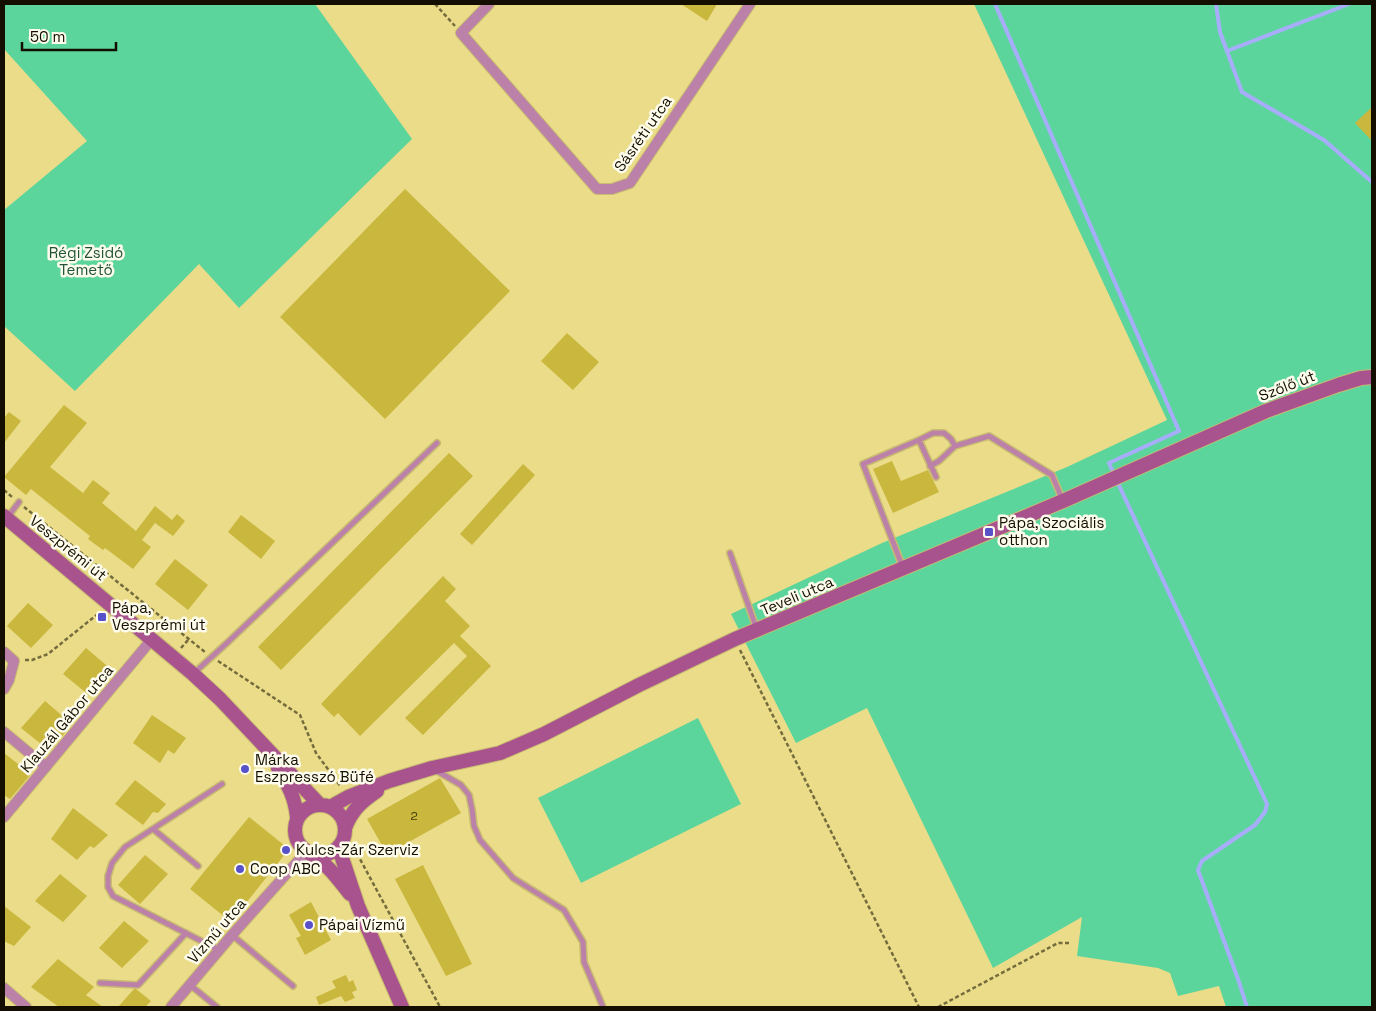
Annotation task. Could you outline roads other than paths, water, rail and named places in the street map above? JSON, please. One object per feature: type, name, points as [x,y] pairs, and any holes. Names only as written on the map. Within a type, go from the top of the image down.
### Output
[{"type":"main road","name":"Szőlő út","points":[[1217,433],[1316,391],[1361,378],[1372,377]]},
{"type":"main road","name":"Teveli utca","points":[[325,806],[389,781],[432,768],[500,752],[544,734],[639,685],[735,639],[1064,502],[1217,433]]},
{"type":"main road","name":"Veszprémi út","points":[[5,517],[194,674],[325,806]]},
{"type":"main road","name":"Veszprémi út","points":[[266,748],[292,791],[296,804],[297,818]]},
{"type":"main road","name":"Teveli utca","points":[[345,828],[350,816],[362,802],[389,781]]},
{"type":"main road","points":[[308,853],[321,856],[337,849],[341,844],[344,839],[345,828],[342,818],[335,810],[325,806],[307,808],[297,818],[294,828],[296,839],[301,848],[308,853],[321,860],[334,872],[358,906]]},
{"type":"main road","points":[[341,844],[340,852],[358,906],[402,1007]]},
{"type":"street","name":"Sásréti utca","points":[[489,4],[461,33],[597,189],[612,189],[630,183],[750,4]]},
{"type":"street","name":"Klauzál Gábor utca","points":[[4,817],[152,639]]},
{"type":"street","points":[[4,652],[14,661],[9,680],[4,689]]},
{"type":"street","points":[[4,732],[46,767]]},
{"type":"street","name":"Vízmű utca","points":[[171,1007],[232,935],[308,853]]},
{"type":"street","points":[[4,988],[26,1007]]},
{"type":"lane","points":[[903,568],[863,464],[934,433],[944,432],[955,446]]},
{"type":"lane","points":[[930,466],[939,461],[955,446],[989,436],[1052,476],[1064,502]]},
{"type":"lane","points":[[919,440],[936,477]]},
{"type":"lane","points":[[194,674],[437,443]]},
{"type":"lane","points":[[5,517],[19,502]]},
{"type":"lane","points":[[730,553],[757,630]]},
{"type":"lane","points":[[432,768],[461,785],[469,795],[474,826],[480,840],[513,878],[564,910],[583,942],[584,962],[603,1007]]},
{"type":"lane","points":[[219,950],[113,896],[108,888],[108,876],[112,863],[125,847],[222,784]]},
{"type":"lane","points":[[153,829],[198,866]]},
{"type":"lane","points":[[100,983],[138,985],[186,933]]},
{"type":"lane","points":[[232,935],[293,986]]},
{"type":"lane","points":[[190,985],[216,1007]]},
{"type":"waterway","points":[[995,4],[1179,431],[1109,463],[1114,474]]},
{"type":"waterway","points":[[1216,4],[1220,32],[1242,92],[1324,140],[1372,182]]},
{"type":"waterway","points":[[1227,51],[1349,4]]},
{"type":"waterway","points":[[1117,481],[1267,804],[1265,812],[1255,825],[1202,861],[1198,870],[1247,1007]]},
{"type":"place","name":"Pápa, Szociális otthon","points":[[989,532]]},
{"type":"place","name":"Pápa, Veszprémi út","points":[[102,617]]},
{"type":"place","name":"Márka Eszpresszó Büfé","points":[[245,769]]},
{"type":"place","name":"Kulcs-Zár Szerviz","points":[[286,850]]},
{"type":"place","name":"Coop ABC","points":[[240,869]]},
{"type":"place","name":"Pápai Vízmű","points":[[309,925]]},
{"type":"park label","name":"Régi Zsidó Temető","points":[[86,262]]}]
